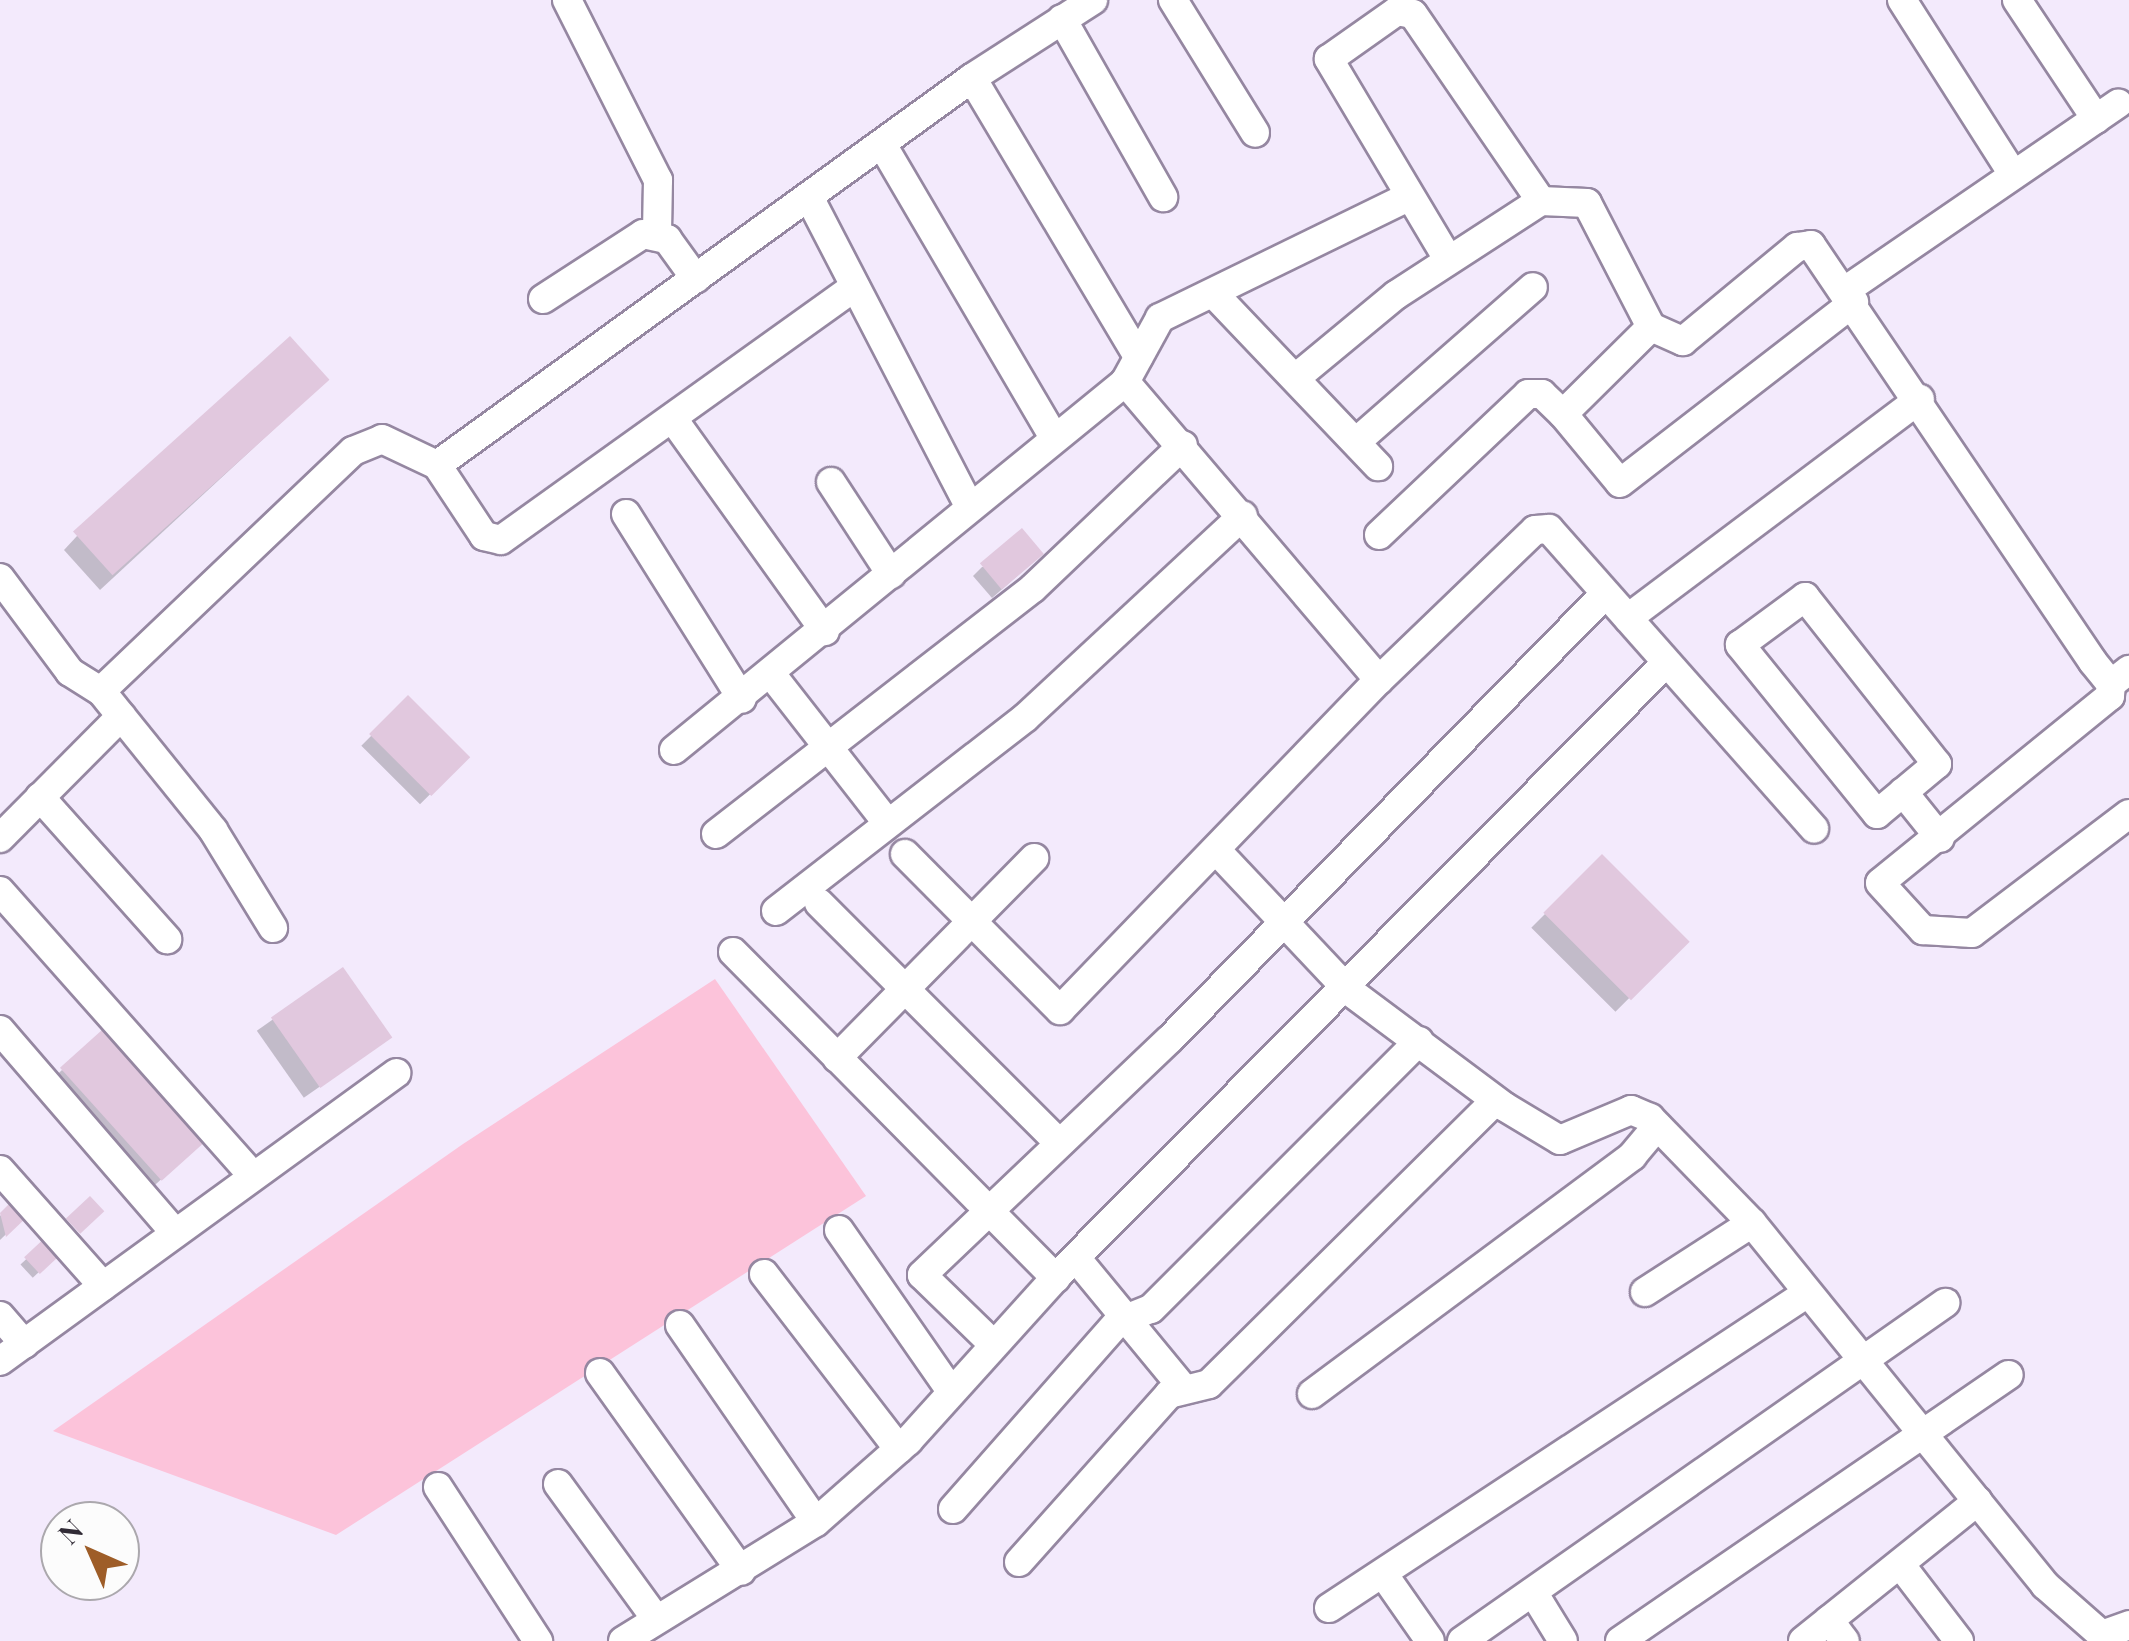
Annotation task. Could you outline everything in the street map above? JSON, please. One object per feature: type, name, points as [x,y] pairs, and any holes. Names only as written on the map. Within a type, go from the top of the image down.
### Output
[{"type":"street","points":[[567,0],[658,180],[657,234],[696,279]]},
{"type":"street","points":[[437,465],[972,78],[1094,0]]},
{"type":"street","points":[[1173,0],[1255,134]]},
{"type":"street","points":[[1902,0],[2013,174]]},
{"type":"street","points":[[1379,535],[1528,394],[1542,394],[1620,483],[1850,296],[2013,174],[2107,112],[2017,0]]},
{"type":"street","points":[[1448,259],[1328,59],[1406,10],[1540,201]]},
{"type":"street","points":[[1062,19],[1163,197]]},
{"type":"street","points":[[972,78],[1132,370],[1183,445],[1379,680]]},
{"type":"street","points":[[883,146],[1053,436]]},
{"type":"street","points":[[809,197],[970,507]]},
{"type":"street","points":[[674,750],[825,631],[1132,370],[1160,318],[1408,197]]},
{"type":"street","points":[[1298,376],[1448,259],[1540,201],[1587,204],[1651,327],[1683,341],[1797,247],[1811,245],[2120,677],[2110,696],[1940,838],[1880,882],[1923,930],[1972,934],[2129,814]]},
{"type":"street","points":[[543,298],[643,234],[657,234]]},
{"type":"street","points":[[1356,442],[1533,286]]},
{"type":"street","points":[[101,691],[353,451],[382,439],[437,465],[484,536],[500,540],[856,287]]},
{"type":"street","points":[[1214,294],[1298,376],[1378,466]]},
{"type":"street","points":[[1562,414],[1651,327]]},
{"type":"street","points":[[1628,618],[1920,399]]},
{"type":"street","points":[[673,419],[825,631]]},
{"type":"street","points":[[716,834],[1033,588],[1183,445]]},
{"type":"street","points":[[831,482],[890,574]]},
{"type":"street","points":[[626,514],[742,699]]},
{"type":"street","points":[[776,910],[886,821],[1026,718],[1243,515]]},
{"type":"street","points":[[905,854],[1060,1010],[1218,851],[1379,680],[1535,530],[1548,529],[1814,828]]},
{"type":"street","points":[[0,578],[70,672],[101,691],[213,830],[272,928]]},
{"type":"street","points":[[993,1344],[922,1276],[1282,923],[1605,594]]},
{"type":"street","points":[[1805,597],[1936,764],[1903,792],[1877,814],[1740,645],[1805,597]]},
{"type":"street","points":[[623,1641],[816,1522],[899,1449],[1056,1278],[1348,990],[1666,664]]},
{"type":"street","points":[[771,674],[886,821]]},
{"type":"street","points":[[0,838],[121,716]]},
{"type":"street","points":[[1903,792],[1940,838]]},
{"type":"street","points":[[40,798],[167,940]]},
{"type":"street","points":[[1218,851],[1348,990],[1496,1100],[1560,1140],[1632,1110],[1657,1126],[1752,1222],[1859,1361],[2079,1618],[2102,1634],[2129,1625]]},
{"type":"street","points":[[837,1058],[1034,858]]},
{"type":"street","points":[[0,891],[253,1176]]},
{"type":"street","points":[[818,903],[1060,1143]]},
{"type":"street","points":[[733,952],[1056,1278]]},
{"type":"street","points":[[0,1030],[175,1233]]},
{"type":"street","points":[[953,1508],[1118,1322],[1151,1309],[1419,1041]]},
{"type":"street","points":[[0,1361],[396,1073]]},
{"type":"street","points":[[1019,1562],[1169,1394],[1209,1384],[1496,1100]]},
{"type":"street","points":[[1312,1394],[1632,1156],[1657,1126]]},
{"type":"street","points":[[0,1170],[103,1286]]},
{"type":"street","points":[[1645,1292],[1752,1222]]},
{"type":"street","points":[[839,1230],[950,1390]]},
{"type":"street","points":[[1076,1258],[1130,1318],[1184,1389]]},
{"type":"street","points":[[764,1274],[899,1449]]},
{"type":"street","points":[[1329,1608],[1806,1294]]},
{"type":"street","points":[[1462,1641],[1944,1303]]},
{"type":"street","points":[[0,1316],[24,1344]]},
{"type":"street","points":[[680,1325],[816,1522]]},
{"type":"street","points":[[600,1373],[741,1571]]},
{"type":"street","points":[[1620,1641],[1927,1437],[2009,1374]]},
{"type":"street","points":[[558,1484],[656,1620]]},
{"type":"street","points":[[438,1487],[538,1641]]},
{"type":"street","points":[[1803,1641],[1837,1630],[1900,1564],[1978,1501]]},
{"type":"street","points":[[1900,1564],[1959,1641]]},
{"type":"street","points":[[1384,1574],[1430,1641]]},
{"type":"street","points":[[1533,1592],[1563,1641]]},
{"type":"shaded area","points":[[715,979],[866,1196],[336,1535],[53,1431],[463,1144]]},
{"type":"building","points":[[290,336],[329,380],[112,575],[73,531]]},
{"type":"building","points":[[1022,528],[1044,554],[1002,589],[980,563]]},
{"type":"building","points":[[408,695],[470,757],[431,796],[369,734]]},
{"type":"building","points":[[1602,854],[1690,942],[1631,1000],[1543,913]]},
{"type":"building","points":[[343,967],[392,1037],[320,1088],[271,1017]]},
{"type":"building","points":[[112,1021],[214,1134],[162,1181],[60,1068]]},
{"type":"building","points":[[90,1196],[104,1211],[80,1234],[66,1219]]},
{"type":"building","points":[[14,1199],[29,1215],[6,1237],[0,1213]]},
{"type":"building","points":[[49,1234],[65,1251],[40,1274],[24,1257]]}]
